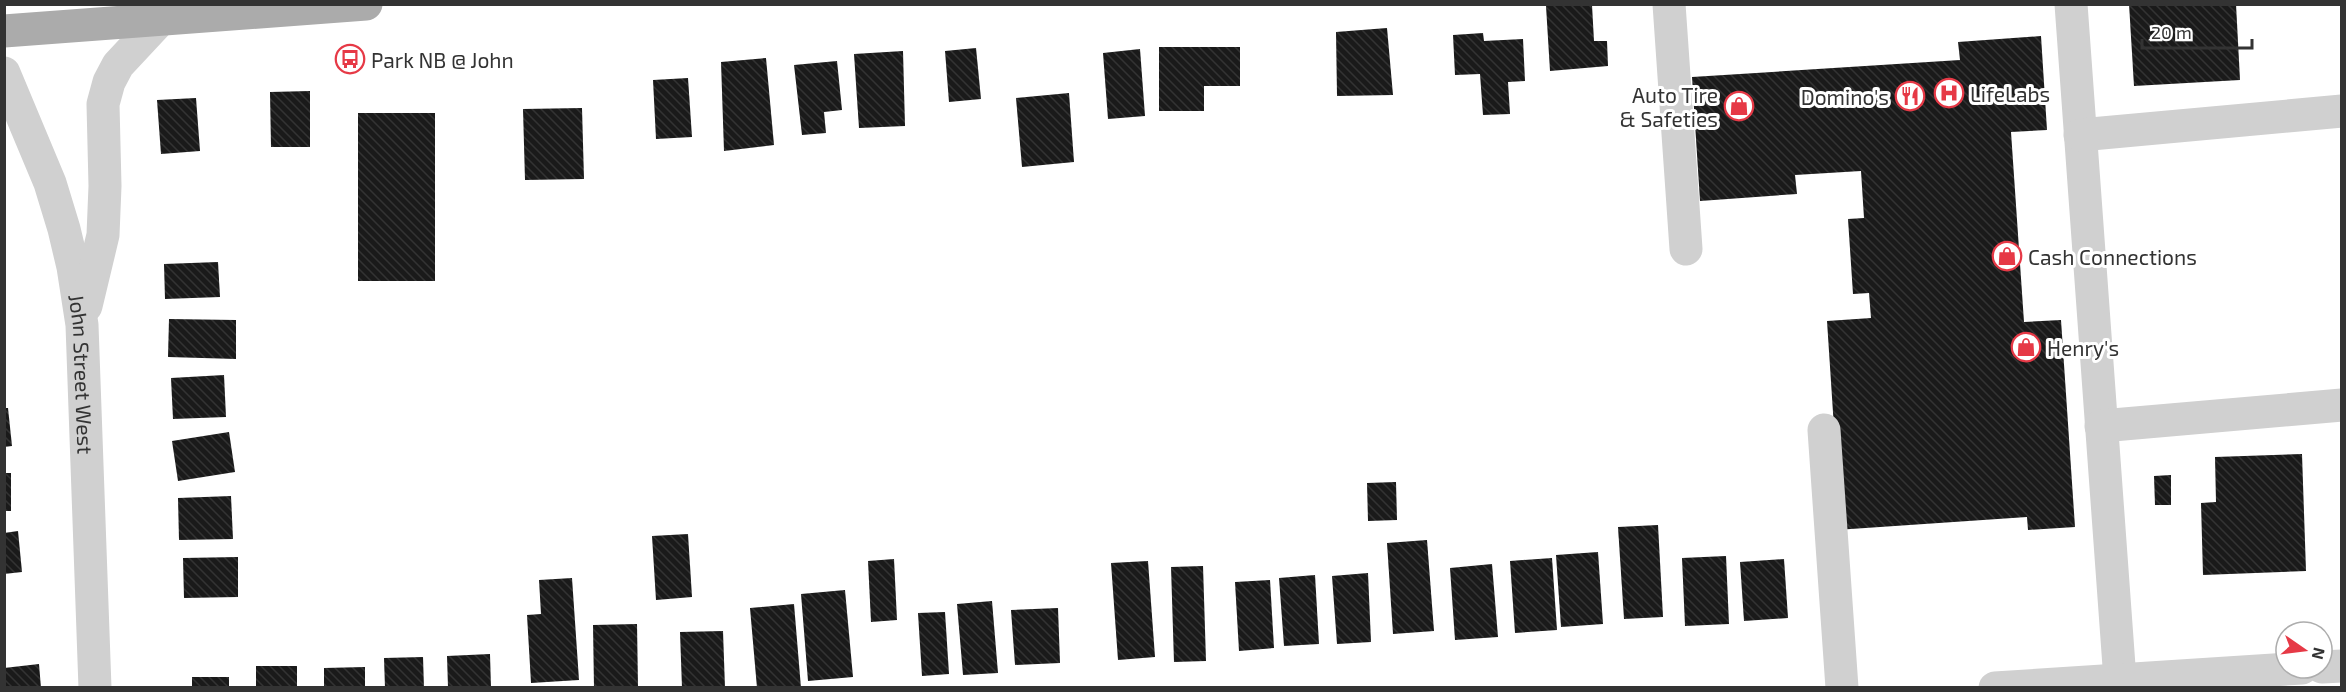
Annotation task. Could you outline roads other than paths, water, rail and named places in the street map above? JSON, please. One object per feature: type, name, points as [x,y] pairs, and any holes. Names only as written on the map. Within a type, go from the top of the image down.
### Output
[{"type":"main road","points":[[4,32],[366,4]]},
{"type":"street","points":[[1669,4],[1686,249]]},
{"type":"street","points":[[2072,4],[2120,680]]},
{"type":"street","points":[[82,325],[103,235],[105,186],[103,104],[109,82],[118,65],[160,20]]},
{"type":"street","name":"John Street West","points":[[4,73],[50,183],[73,267],[82,325],[95,687]]},
{"type":"street","points":[[2080,135],[2342,111]]},
{"type":"street","points":[[2101,426],[2342,405]]},
{"type":"street","points":[[1824,430],[1842,687]]},
{"type":"street","points":[[1995,687],[2274,670]]},
{"type":"place","name":"Park NB @ John","points":[[350,59]]},
{"type":"place","name":"LifeLabs","points":[[1949,93]]},
{"type":"place","name":"Domino's","points":[[1910,96]]},
{"type":"place","name":"Auto Tire & Safeties","points":[[1739,106]]},
{"type":"place","name":"Cash Connections","points":[[2007,256]]},
{"type":"place","name":"Henry's","points":[[2026,347]]}]
